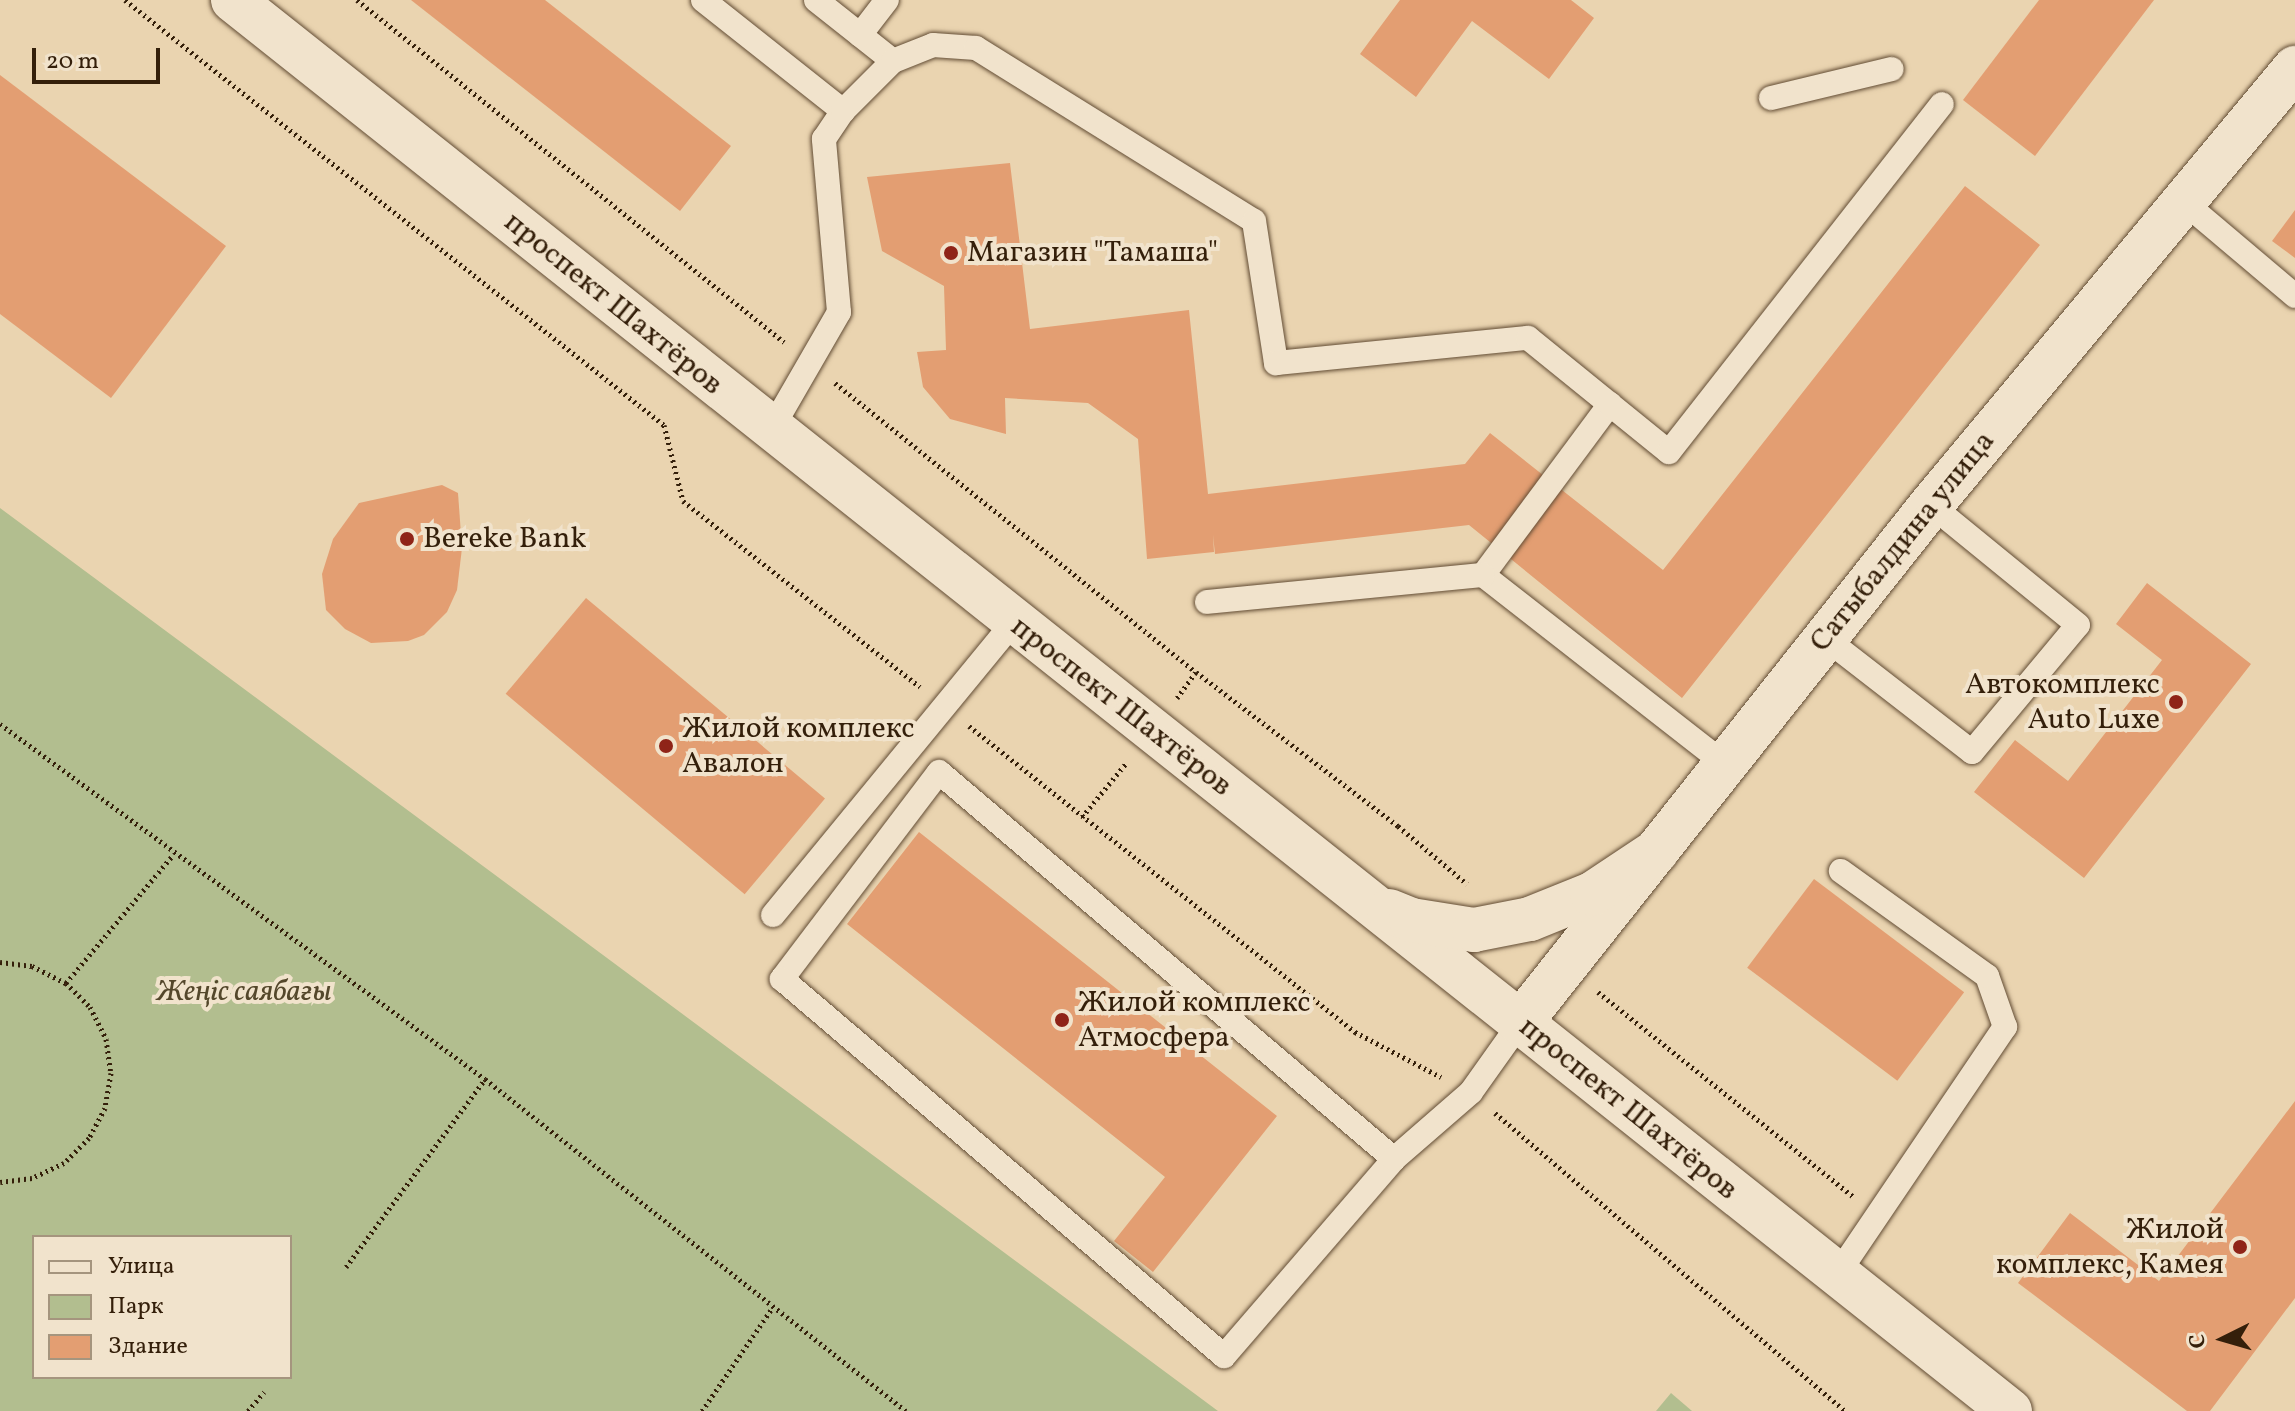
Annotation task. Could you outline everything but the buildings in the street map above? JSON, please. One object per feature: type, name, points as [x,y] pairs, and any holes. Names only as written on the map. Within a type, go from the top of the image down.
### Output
[{"type":"main road","name":"проспект Шахтёров","points":[[233,0],[2010,1411]]},
{"type":"main road","name":"Сатыбалдина улица","points":[[1520,1023],[1931,505],[2295,68]]},
{"type":"main road","points":[[1369,903],[1411,920],[1474,930],[1513,923],[1592,894],[1657,851]]},
{"type":"lane","points":[[703,0],[843,111]]},
{"type":"lane","points":[[816,0],[893,61]]},
{"type":"lane","points":[[860,35],[887,0]]},
{"type":"lane","points":[[771,430],[839,312],[824,139],[843,111],[893,61],[933,45],[976,48],[1254,221],[1276,363],[1528,338],[1669,452],[1942,104]]},
{"type":"lane","points":[[1771,98],[1892,69]]},
{"type":"lane","points":[[2185,203],[2295,296]]},
{"type":"lane","points":[[1483,575],[1610,404]]},
{"type":"lane","points":[[1825,638],[1972,752],[2078,625],[1931,505]]},
{"type":"lane","points":[[1207,602],[1483,575],[1725,764]]},
{"type":"lane","points":[[773,915],[1014,622]]},
{"type":"lane","points":[[1394,1159],[939,772],[782,979],[1224,1356],[1394,1159],[1471,1092],[1520,1023]]},
{"type":"lane","points":[[1837,1275],[2005,1027],[1987,976],[1841,871]]},
{"type":"path","points":[[357,0],[1196,672],[1398,826],[1513,923]]},
{"type":"path","points":[[0,724],[485,1079],[906,1411]]},
{"type":"path","points":[[66,983],[174,854]]},
{"type":"path","points":[[0,962],[32,966],[66,983],[90,1007],[106,1039],[111,1073],[105,1108],[89,1138],[64,1163],[32,1178],[0,1182]]},
{"type":"path","points":[[1596,991],[1876,1214]]},
{"type":"path","points":[[346,1267],[485,1079]]},
{"type":"path","points":[[702,1411],[773,1307]]},
{"type":"path","points":[[248,1411],[264,1392]]},
{"type":"green space","name":"Жеңіс саябағы","points":[[0,508],[1218,1411],[0,1411]]},
{"type":"green space","points":[[1671,1393],[1692,1411],[1656,1411]]},
{"type":"place","name":"Магазин \"Тамаша\"","points":[[951,253]]},
{"type":"place","name":"Bereke Bank","points":[[407,539]]},
{"type":"place","name":"Автокомплекс Auto Luxe","points":[[2176,702]]},
{"type":"place","name":"Жилой комплекс Авалон","points":[[666,746]]},
{"type":"place","name":"Жилой комплекс Атмосфера","points":[[1062,1020]]},
{"type":"place","name":"Жилой комплекс, Камея","points":[[2240,1247]]}]
